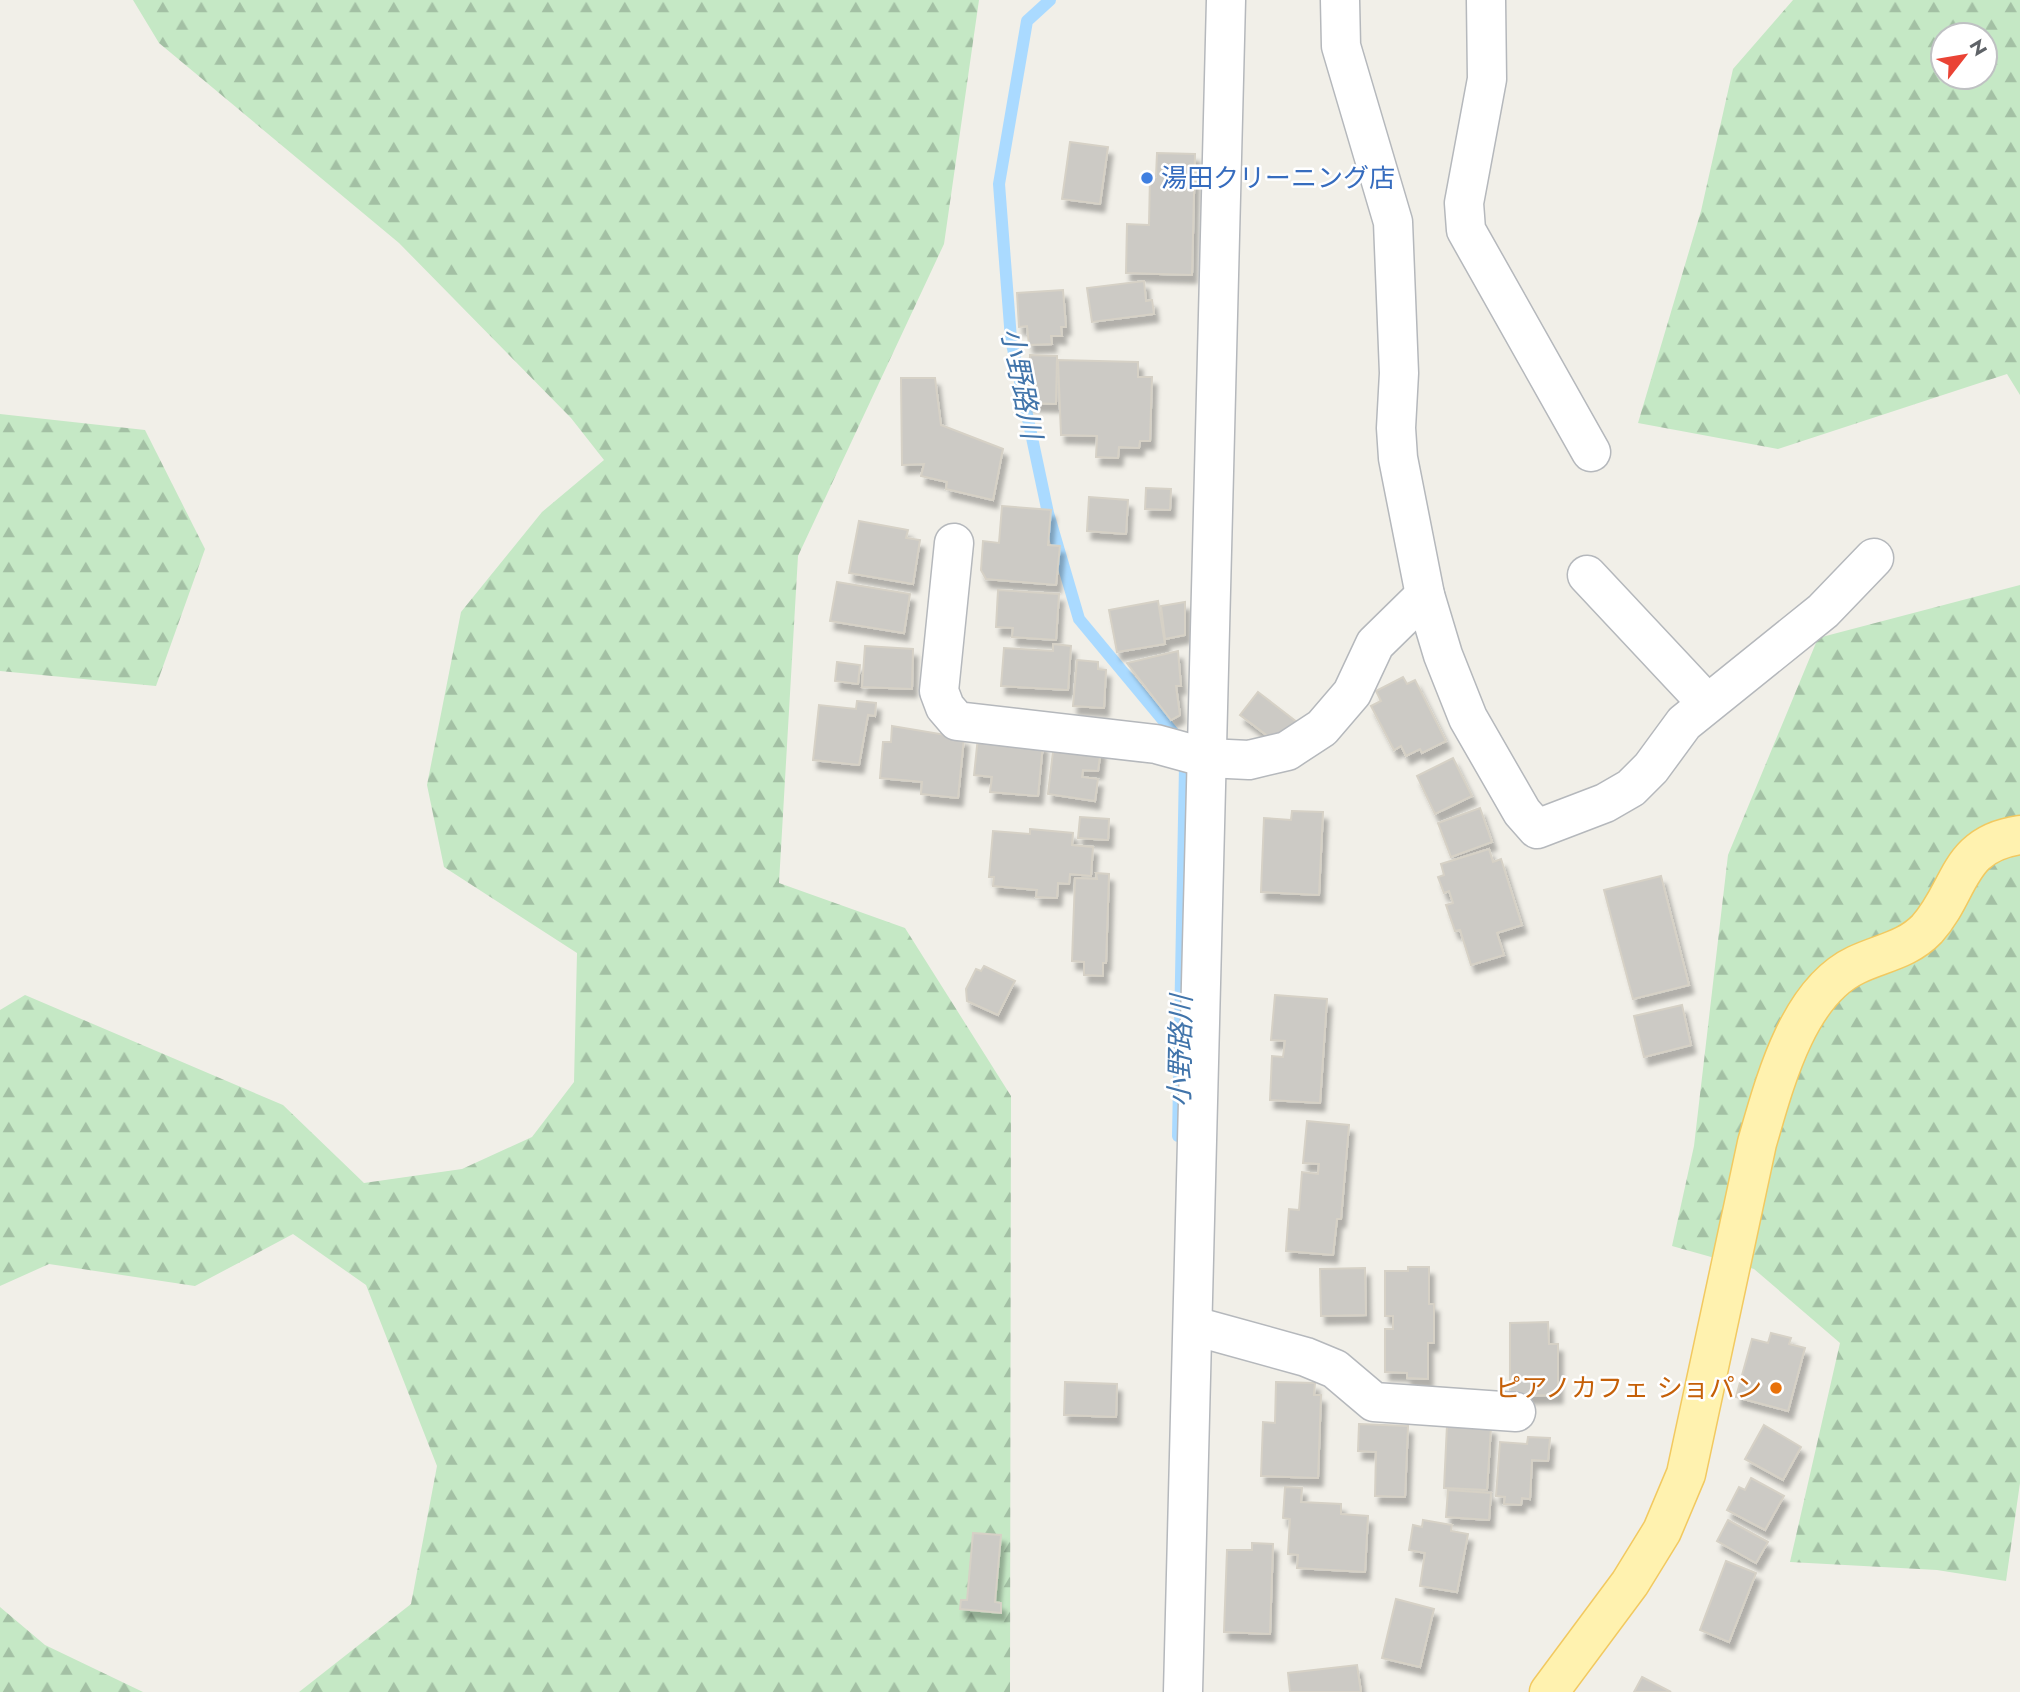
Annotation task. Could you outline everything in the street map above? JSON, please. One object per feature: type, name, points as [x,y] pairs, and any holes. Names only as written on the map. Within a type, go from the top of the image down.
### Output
[{"type":"main road","points":[[1549,1692],[1630,1583],[1662,1531],[1686,1474],[1757,1143],[1772,1093],[1807,1012],[1840,975],[1855,965],[1893,952],[1924,932],[1973,855],[1996,840],[2020,835]]},
{"type":"street","points":[[1183,1692],[1226,0]]},
{"type":"street","points":[[1340,0],[1341,46],[1393,222],[1399,373],[1396,428],[1398,458],[1425,596],[1443,655],[1468,718],[1522,812],[1537,829],[1605,803],[1632,788],[1651,768],[1684,723],[1706,702],[1823,611],[1874,558]]},
{"type":"street","points":[[1486,0],[1486,79],[1464,203],[1466,230],[1591,452]]},
{"type":"street","points":[[954,543],[939,691],[945,707],[957,720],[1156,744],[1207,758],[1249,760],[1287,751],[1322,728],[1352,693],[1375,644],[1425,596]]},
{"type":"street","points":[[1587,575],[1706,702]]},
{"type":"street","points":[[1194,1326],[1335,1369],[1374,1402],[1516,1412]]},
{"type":"green space","points":[[133,0],[979,0],[944,244],[798,556],[779,883],[905,928],[1011,1096],[1010,1692],[299,1692],[411,1604],[437,1466],[366,1285],[293,1234],[195,1286],[49,1264],[0,1286],[0,1010],[25,995],[283,1105],[364,1183],[462,1169],[532,1137],[574,1082],[577,953],[444,867],[427,785],[461,612],[542,512],[604,460],[571,418],[399,243],[159,43]]},
{"type":"green space","points":[[1793,0],[2020,0],[2020,395],[2007,374],[1778,449],[1638,423],[1701,211],[1733,69]]},
{"type":"green space","points":[[0,414],[145,430],[205,549],[156,686],[0,671]]},
{"type":"green space","points":[[2020,585],[2020,1483],[2006,1581],[1937,1570],[1790,1562],[1840,1343],[1754,1269],[1672,1246],[1694,1146],[1728,855],[1818,638]]},
{"type":"green space","points":[[0,1607],[45,1645],[143,1692],[0,1692]]},
{"type":"building","points":[[1070,142],[1108,147],[1100,204],[1062,199]]},
{"type":"building","points":[[1157,153],[1195,154],[1192,275],[1126,273],[1127,224],[1149,225],[1150,177],[1156,177]]},
{"type":"building","points":[[1144,281],[1146,301],[1152,300],[1154,314],[1092,322],[1087,288]]},
{"type":"building","points":[[1063,290],[1066,327],[1061,327],[1062,336],[1051,336],[1052,344],[1029,345],[1027,326],[1019,327],[1017,293]]},
{"type":"building","points":[[1030,355],[1057,356],[1056,404],[1028,403]]},
{"type":"building","points":[[1058,360],[1138,362],[1138,377],[1152,377],[1150,441],[1140,441],[1139,448],[1119,447],[1118,458],[1096,457],[1097,436],[1061,435]]},
{"type":"building","points":[[901,378],[935,378],[941,425],[1003,449],[993,500],[946,489],[947,482],[921,476],[924,464],[902,465]]},
{"type":"building","points":[[1146,488],[1171,489],[1170,510],[1145,509]]},
{"type":"building","points":[[1089,497],[1128,500],[1126,534],[1087,531]]},
{"type":"building","points":[[1002,506],[1051,510],[1048,545],[1060,546],[1056,585],[986,579],[981,570],[983,541],[999,543]]},
{"type":"building","points":[[859,521],[908,530],[906,538],[920,540],[913,584],[849,573]]},
{"type":"building","points":[[837,582],[910,594],[904,633],[830,621]]},
{"type":"building","points":[[998,590],[1059,594],[1056,640],[1012,637],[1013,628],[996,627]]},
{"type":"building","points":[[1158,601],[1165,644],[1117,652],[1109,610]]},
{"type":"building","points":[[1185,602],[1185,635],[1165,639],[1161,606]]},
{"type":"building","points":[[1053,644],[1071,646],[1068,690],[1001,686],[1004,648],[1053,651]]},
{"type":"building","points":[[865,646],[913,649],[912,689],[862,687]]},
{"type":"building","points":[[1178,651],[1181,686],[1176,686],[1180,715],[1171,720],[1127,663]]},
{"type":"building","points":[[1077,660],[1098,662],[1098,669],[1106,670],[1104,708],[1073,706]]},
{"type":"building","points":[[837,662],[860,665],[858,684],[835,681]]},
{"type":"building","points":[[1403,677],[1407,684],[1415,680],[1446,741],[1422,753],[1420,749],[1406,756],[1401,746],[1394,750],[1371,706],[1381,701],[1376,691]]},
{"type":"building","points":[[1258,692],[1302,726],[1285,749],[1240,715]]},
{"type":"building","points":[[857,701],[876,703],[875,716],[868,715],[859,765],[813,760],[819,705],[856,709]]},
{"type":"building","points":[[892,726],[964,738],[958,798],[921,794],[922,782],[880,778],[883,742],[891,742]]},
{"type":"building","points":[[978,737],[1043,744],[1038,796],[990,792],[992,777],[974,775]]},
{"type":"building","points":[[1054,743],[1101,749],[1098,771],[1083,770],[1082,777],[1098,779],[1095,801],[1048,794]]},
{"type":"building","points":[[1453,758],[1472,796],[1435,814],[1417,776]]},
{"type":"building","points":[[1480,808],[1492,842],[1451,857],[1438,823]]},
{"type":"building","points":[[1292,811],[1323,812],[1319,895],[1261,892],[1264,818],[1291,820]]},
{"type":"building","points":[[1080,817],[1109,819],[1108,840],[1078,838]]},
{"type":"building","points":[[1030,829],[1073,833],[1072,845],[1093,847],[1091,876],[1070,874],[1069,884],[1058,883],[1057,898],[1036,897],[1037,890],[993,886],[994,877],[989,877],[993,831],[1030,834]]},
{"type":"building","points":[[1489,849],[1493,862],[1501,859],[1522,925],[1497,933],[1504,955],[1471,965],[1460,930],[1455,931],[1446,905],[1453,903],[1449,891],[1444,893],[1438,877],[1444,875],[1441,864]]},
{"type":"building","points":[[1096,873],[1109,874],[1106,963],[1103,963],[1103,976],[1084,975],[1084,962],[1072,961],[1075,878],[1097,879]]},
{"type":"building","points":[[1661,876],[1689,985],[1633,999],[1604,890]]},
{"type":"building","points":[[984,966],[1015,981],[998,1015],[967,1001],[966,989],[976,969],[981,971]]},
{"type":"building","points":[[1275,995],[1327,999],[1320,1103],[1270,1100],[1272,1056],[1283,1057],[1285,1041],[1271,1040]]},
{"type":"building","points":[[1682,1005],[1691,1045],[1644,1057],[1634,1016]]},
{"type":"building","points":[[1307,1121],[1349,1125],[1341,1219],[1337,1219],[1333,1255],[1286,1251],[1289,1209],[1299,1210],[1302,1172],[1318,1174],[1319,1164],[1303,1163]]},
{"type":"building","points":[[1408,1267],[1429,1267],[1429,1304],[1434,1304],[1434,1343],[1428,1343],[1428,1379],[1407,1378],[1407,1373],[1385,1372],[1385,1329],[1393,1329],[1393,1316],[1385,1316],[1385,1271],[1408,1271]]},
{"type":"building","points":[[1365,1268],[1366,1315],[1321,1316],[1320,1269]]},
{"type":"building","points":[[1548,1322],[1549,1344],[1558,1344],[1558,1395],[1510,1396],[1510,1323]]},
{"type":"building","points":[[1771,1333],[1791,1338],[1789,1344],[1805,1348],[1788,1411],[1736,1397],[1752,1339],[1768,1343]]},
{"type":"building","points":[[1065,1382],[1117,1384],[1116,1417],[1064,1415]]},
{"type":"building","points":[[1276,1382],[1315,1383],[1314,1395],[1321,1395],[1318,1478],[1261,1476],[1263,1422],[1275,1423]]},
{"type":"building","points":[[1359,1424],[1408,1426],[1405,1497],[1375,1496],[1376,1452],[1358,1451]]},
{"type":"building","points":[[1447,1425],[1491,1427],[1487,1490],[1444,1488]]},
{"type":"building","points":[[1764,1425],[1801,1447],[1783,1480],[1745,1459]]},
{"type":"building","points":[[1528,1437],[1550,1438],[1548,1461],[1532,1460],[1530,1499],[1522,1498],[1521,1505],[1504,1504],[1505,1497],[1496,1496],[1500,1442],[1527,1444]]},
{"type":"building","points":[[1751,1478],[1784,1496],[1765,1530],[1727,1510],[1739,1487],[1745,1490]]},
{"type":"building","points":[[1285,1487],[1302,1488],[1301,1502],[1341,1504],[1341,1514],[1368,1516],[1365,1572],[1297,1568],[1298,1555],[1288,1554],[1290,1519],[1283,1518]]},
{"type":"building","points":[[1448,1490],[1491,1493],[1489,1520],[1446,1517]]},
{"type":"building","points":[[1423,1520],[1452,1525],[1451,1531],[1468,1534],[1457,1592],[1420,1586],[1425,1553],[1409,1550],[1413,1525],[1422,1527]]},
{"type":"building","points":[[1728,1520],[1768,1542],[1756,1563],[1717,1541]]},
{"type":"building","points":[[973,1533],[1001,1535],[995,1602],[1001,1603],[1001,1613],[960,1609],[961,1600],[967,1600]]},
{"type":"building","points":[[1252,1543],[1273,1544],[1270,1634],[1224,1632],[1227,1550],[1252,1550]]},
{"type":"building","points":[[1726,1561],[1756,1573],[1729,1642],[1700,1630]]},
{"type":"building","points":[[1396,1599],[1434,1609],[1420,1667],[1382,1658]]},
{"type":"building","points":[[1357,1665],[1361,1692],[1290,1692],[1288,1673]]},
{"type":"building","points":[[1642,1677],[1671,1692],[1634,1692]]},
{"type":"waterway","name":"小野路川","points":[[1050,0],[1027,21],[999,184],[1011,339],[1048,513],[1079,619],[1177,737]]},
{"type":"waterway","name":"小野路川","points":[[1178,1136],[1185,766]]},
{"type":"place","name":"湯田クリーニング店","points":[[1147,178]]},
{"type":"place","name":"ピアノカフェ ショパン","points":[[1776,1388]]}]
